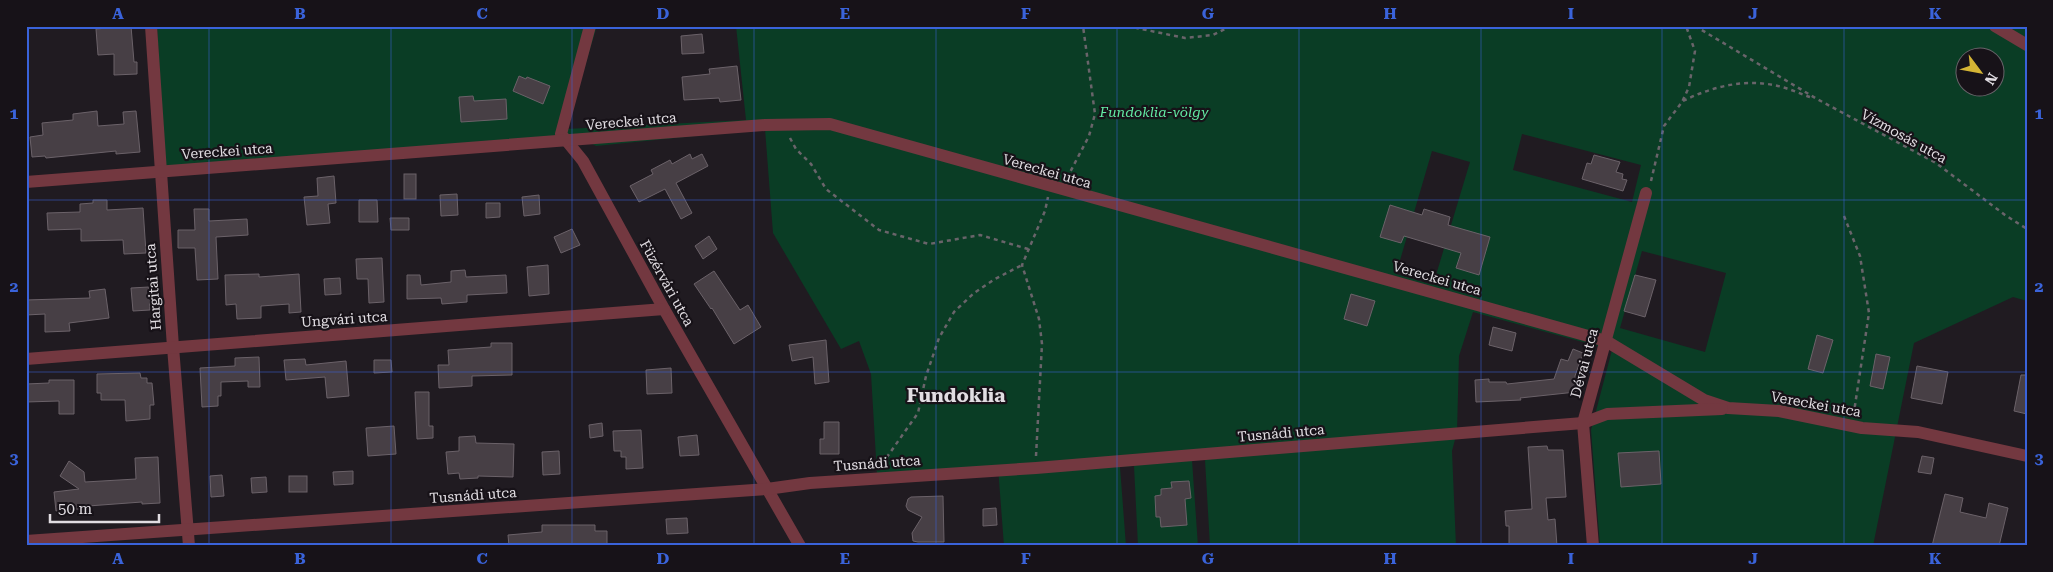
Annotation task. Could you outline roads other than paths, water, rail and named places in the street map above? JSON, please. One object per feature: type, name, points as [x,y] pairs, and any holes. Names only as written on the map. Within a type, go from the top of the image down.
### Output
[{"type":"street","name":"Hargitai utca","points":[[151,26],[189,546]]},
{"type":"street","points":[[566,142],[561,134],[590,26]]},
{"type":"street","points":[[1995,26],[2027,45]]},
{"type":"street","name":"Vereckei utca","points":[[26,182],[566,142],[765,125],[830,124],[1606,341],[1704,400],[1728,408],[1779,411],[1851,426],[1918,432],[2027,456]]},
{"type":"street","name":"Füzérvári utca","points":[[566,142],[583,161],[664,309],[800,546]]},
{"type":"street","name":"Dévai utca","points":[[1593,546],[1583,423],[1646,193]]},
{"type":"street","name":"Ungvári utca","points":[[26,358],[664,309]]},
{"type":"street","name":"Tusnádi utca","points":[[26,541],[767,489],[810,483],[873,478],[1036,468],[1583,423],[1606,414],[1728,408]]},
{"type":"district","name":"Fundoklia","points":[[956,395]]},
{"type":"park label","name":"Fundoklia-völgy","points":[[1154,112]]}]
